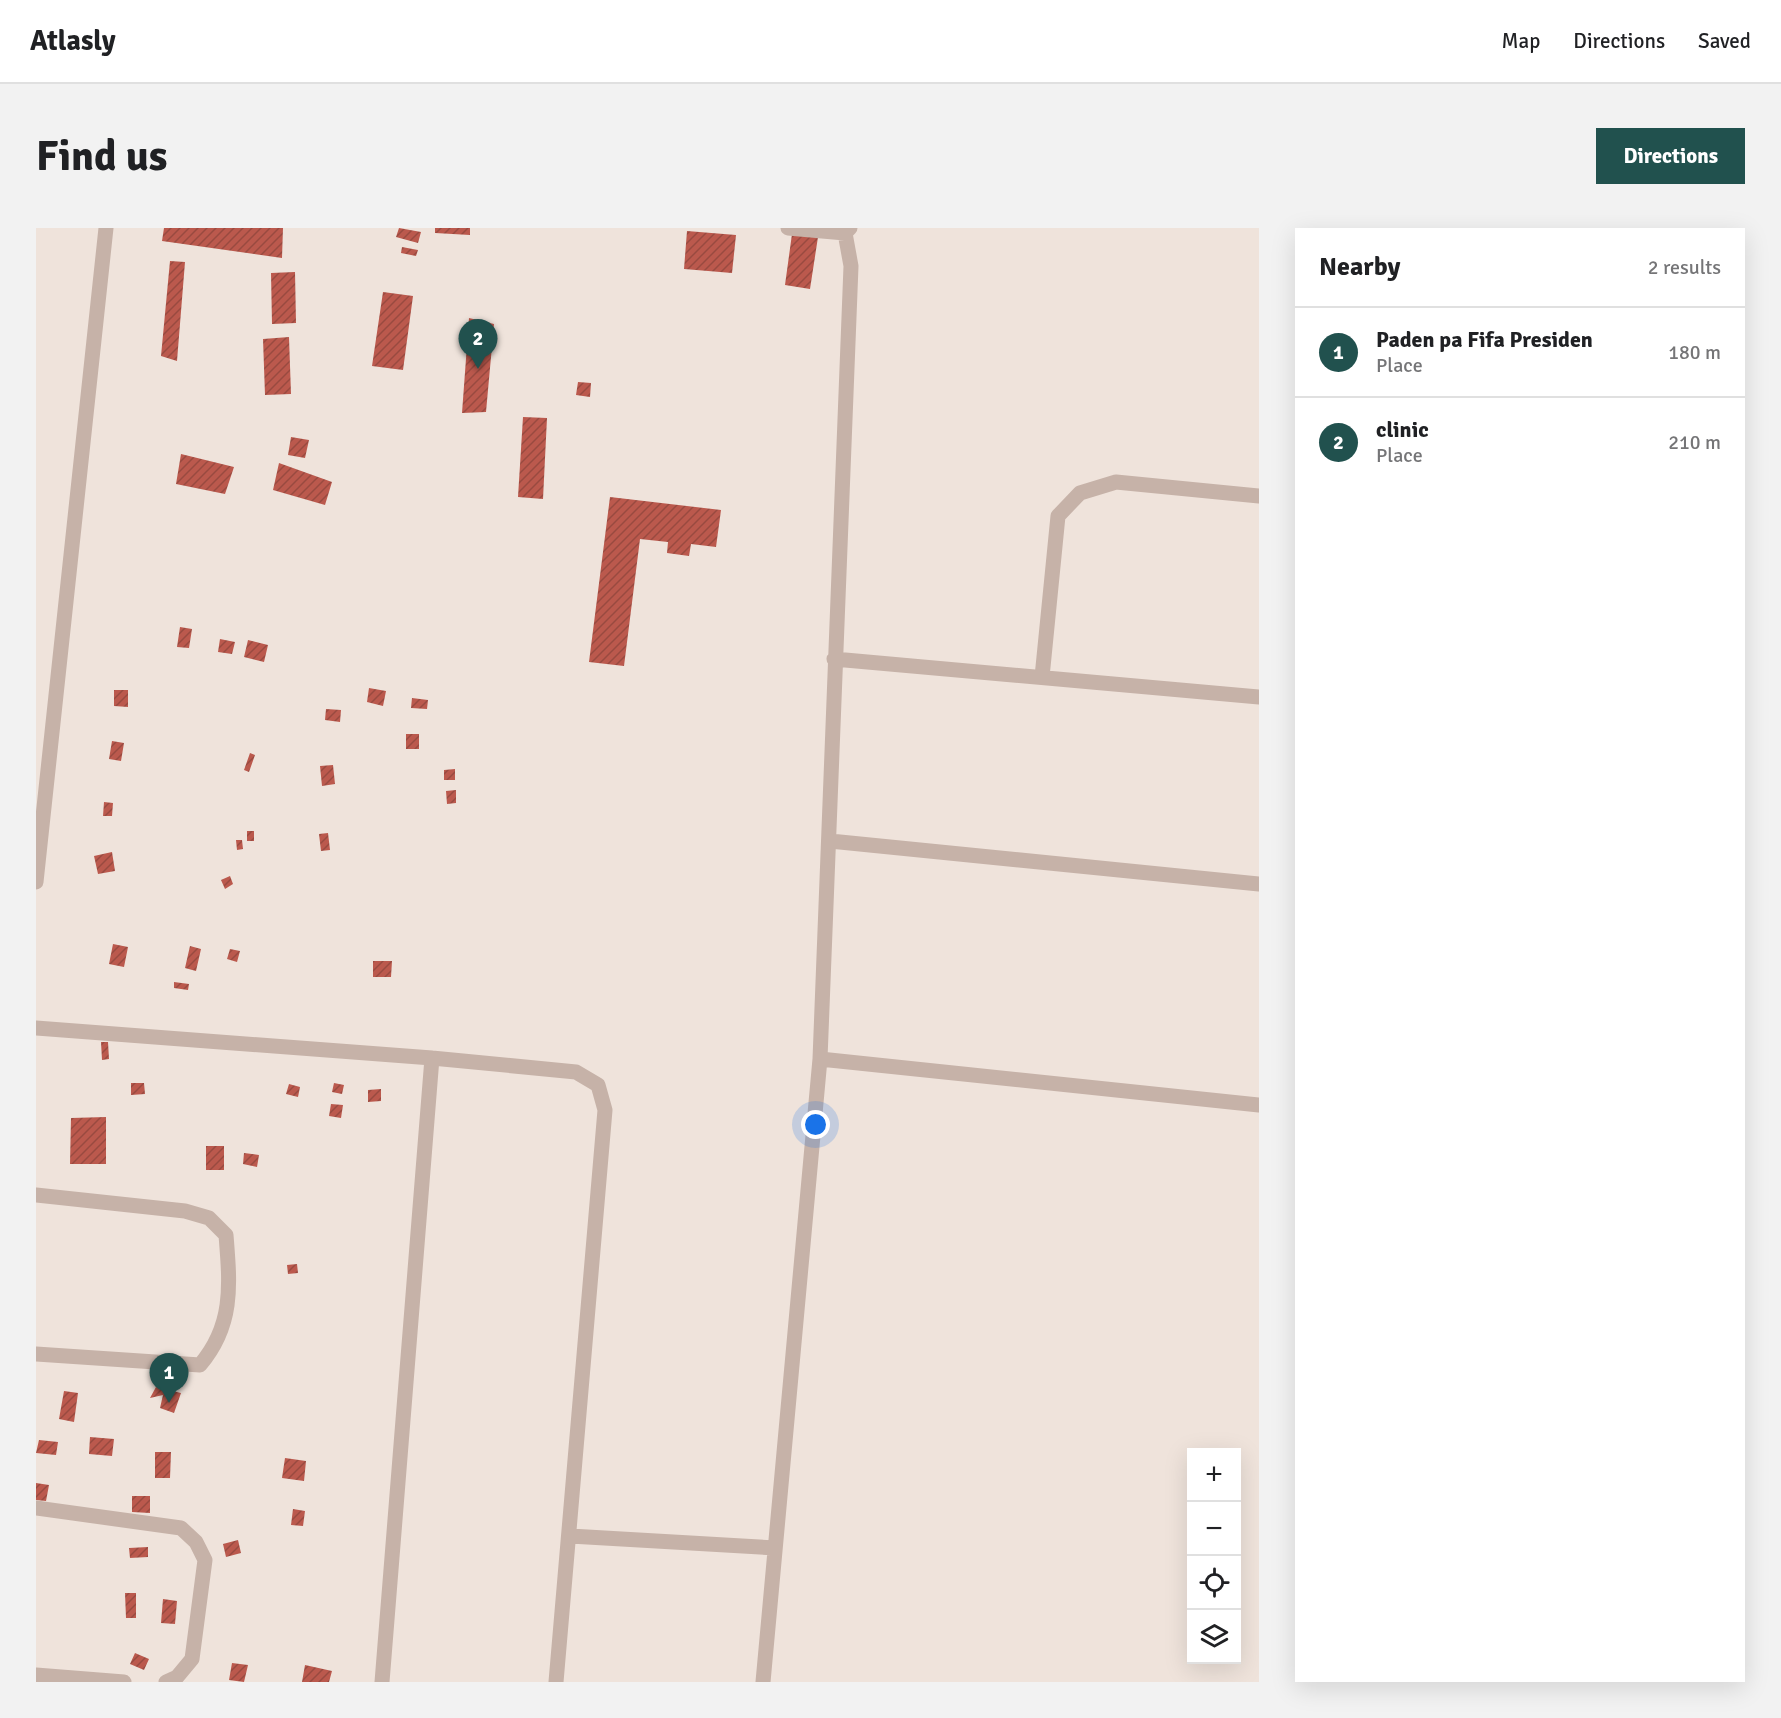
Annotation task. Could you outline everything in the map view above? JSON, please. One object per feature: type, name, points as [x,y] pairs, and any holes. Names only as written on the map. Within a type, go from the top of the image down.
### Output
[{"type":"street","points":[[36,882],[106,228]]},
{"type":"street","points":[[763,1682],[820,1059],[851,266],[847,231],[788,228]]},
{"type":"street","points":[[1042,677],[1058,516],[1080,493],[1116,482],[1259,496]]},
{"type":"street","points":[[834,659],[1259,697]]},
{"type":"street","points":[[830,841],[1259,884]]},
{"type":"street","points":[[36,1028],[432,1058],[576,1072],[598,1085],[605,1110],[556,1682]]},
{"type":"street","points":[[382,1682],[432,1058]]},
{"type":"street","points":[[820,1059],[1259,1105]]},
{"type":"street","points":[[36,1195],[185,1211],[209,1218],[226,1235],[230,1276],[224,1325],[215,1348],[200,1365],[36,1354]]},
{"type":"street","points":[[36,1508],[181,1528],[196,1542],[205,1560],[192,1659],[177,1677],[166,1682]]},
{"type":"street","points":[[570,1536],[775,1548]]},
{"type":"street","points":[[36,1675],[124,1682]]},
{"type":"building","points":[[164,228],[283,228],[282,258],[162,241]]},
{"type":"building","points":[[399,228],[421,232],[418,243],[396,237]]},
{"type":"building","points":[[435,228],[470,228],[470,235],[435,233]]},
{"type":"building","points":[[687,231],[736,235],[732,273],[684,269]]},
{"type":"building","points":[[792,234],[818,237],[810,289],[785,285]]},
{"type":"building","points":[[402,247],[418,250],[416,256],[401,253]]},
{"type":"building","points":[[170,261],[185,262],[177,361],[161,356]]},
{"type":"building","points":[[295,272],[296,323],[272,324],[271,273]]},
{"type":"building","points":[[383,292],[413,296],[403,370],[372,366]]},
{"type":"building","points":[[469,318],[494,324],[486,412],[462,413]]},
{"type":"building","points":[[289,337],[291,394],[265,395],[263,339]]},
{"type":"building","points":[[578,382],[591,383],[590,397],[576,395]]},
{"type":"building","points":[[523,417],[547,418],[543,499],[518,497]]},
{"type":"building","points":[[291,437],[309,440],[305,458],[288,455]]},
{"type":"building","points":[[181,454],[234,467],[225,494],[176,484]]},
{"type":"building","points":[[279,463],[332,482],[325,505],[273,490]]},
{"type":"building","points":[[610,497],[721,510],[716,547],[691,544],[689,556],[667,553],[668,542],[640,539],[624,666],[589,662]]},
{"type":"building","points":[[180,627],[192,629],[189,648],[177,647]]},
{"type":"building","points":[[220,639],[235,642],[232,654],[218,652]]},
{"type":"building","points":[[248,640],[268,645],[264,662],[244,657]]},
{"type":"building","points":[[369,688],[386,691],[383,706],[367,702]]},
{"type":"building","points":[[114,690],[128,690],[128,707],[114,706]]},
{"type":"building","points":[[412,698],[428,700],[427,709],[411,708]]},
{"type":"building","points":[[326,709],[341,710],[340,722],[325,720]]},
{"type":"building","points":[[406,734],[419,734],[419,749],[406,749]]},
{"type":"building","points":[[112,741],[124,743],[121,761],[109,759]]},
{"type":"building","points":[[250,753],[255,755],[249,772],[244,770]]},
{"type":"building","points":[[333,765],[335,784],[322,786],[320,766]]},
{"type":"building","points":[[455,769],[455,780],[444,780],[444,770]]},
{"type":"building","points":[[456,790],[456,803],[447,804],[446,791]]},
{"type":"building","points":[[104,802],[113,803],[112,816],[103,816]]},
{"type":"building","points":[[247,831],[254,831],[254,841],[247,841]]},
{"type":"building","points":[[328,833],[330,850],[321,851],[319,834]]},
{"type":"building","points":[[236,840],[242,840],[243,849],[237,850]]},
{"type":"building","points":[[112,852],[115,871],[98,874],[94,856]]},
{"type":"building","points":[[230,876],[233,884],[225,889],[221,880]]},
{"type":"building","points":[[113,944],[128,947],[124,967],[109,964]]},
{"type":"building","points":[[190,946],[201,949],[196,971],[185,968]]},
{"type":"building","points":[[230,949],[240,951],[237,962],[227,959]]},
{"type":"building","points":[[373,961],[392,961],[391,977],[373,977]]},
{"type":"building","points":[[174,982],[189,984],[188,990],[174,988]]},
{"type":"building","points":[[101,1042],[108,1042],[109,1059],[102,1060]]},
{"type":"building","points":[[131,1083],[144,1083],[145,1094],[131,1095]]},
{"type":"building","points":[[334,1083],[344,1085],[342,1094],[332,1092]]},
{"type":"building","points":[[289,1084],[300,1087],[298,1097],[286,1094]]},
{"type":"building","points":[[381,1089],[381,1101],[368,1102],[368,1090]]},
{"type":"building","points":[[331,1104],[343,1105],[341,1118],[329,1116]]},
{"type":"building","points":[[106,1117],[106,1164],[70,1164],[71,1118]]},
{"type":"building","points":[[206,1146],[224,1146],[224,1170],[206,1170]]},
{"type":"building","points":[[244,1153],[259,1155],[257,1167],[243,1164]]},
{"type":"building","points":[[297,1264],[298,1273],[288,1274],[287,1265]]},
{"type":"building","points":[[156,1387],[181,1393],[174,1413],[160,1408],[163,1395],[150,1398]]},
{"type":"building","points":[[64,1391],[78,1393],[74,1422],[59,1419]]},
{"type":"building","points":[[90,1437],[114,1439],[112,1456],[89,1454]]},
{"type":"building","points":[[39,1440],[58,1442],[56,1455],[36,1453]]},
{"type":"building","points":[[155,1452],[171,1452],[170,1478],[155,1478]]},
{"type":"building","points":[[285,1458],[306,1461],[304,1481],[282,1478]]},
{"type":"building","points":[[36,1483],[49,1485],[46,1501],[36,1500]]},
{"type":"building","points":[[132,1496],[150,1496],[150,1513],[132,1512]]},
{"type":"building","points":[[293,1509],[305,1511],[303,1526],[291,1525]]},
{"type":"building","points":[[238,1540],[241,1553],[226,1557],[223,1544]]},
{"type":"building","points":[[148,1547],[148,1557],[130,1558],[129,1548]]},
{"type":"building","points":[[125,1593],[136,1593],[136,1618],[126,1618]]},
{"type":"building","points":[[163,1599],[177,1601],[175,1624],[161,1623]]},
{"type":"building","points":[[135,1653],[149,1659],[144,1670],[130,1664]]},
{"type":"building","points":[[232,1663],[248,1665],[244,1682],[229,1680]]},
{"type":"building","points":[[305,1665],[332,1671],[329,1682],[302,1682]]},
{"type":"place","name":"clinic","points":[[478,369]]},
{"type":"place","name":"Paden pa Fifa Presiden","points":[[169,1403]]}]
